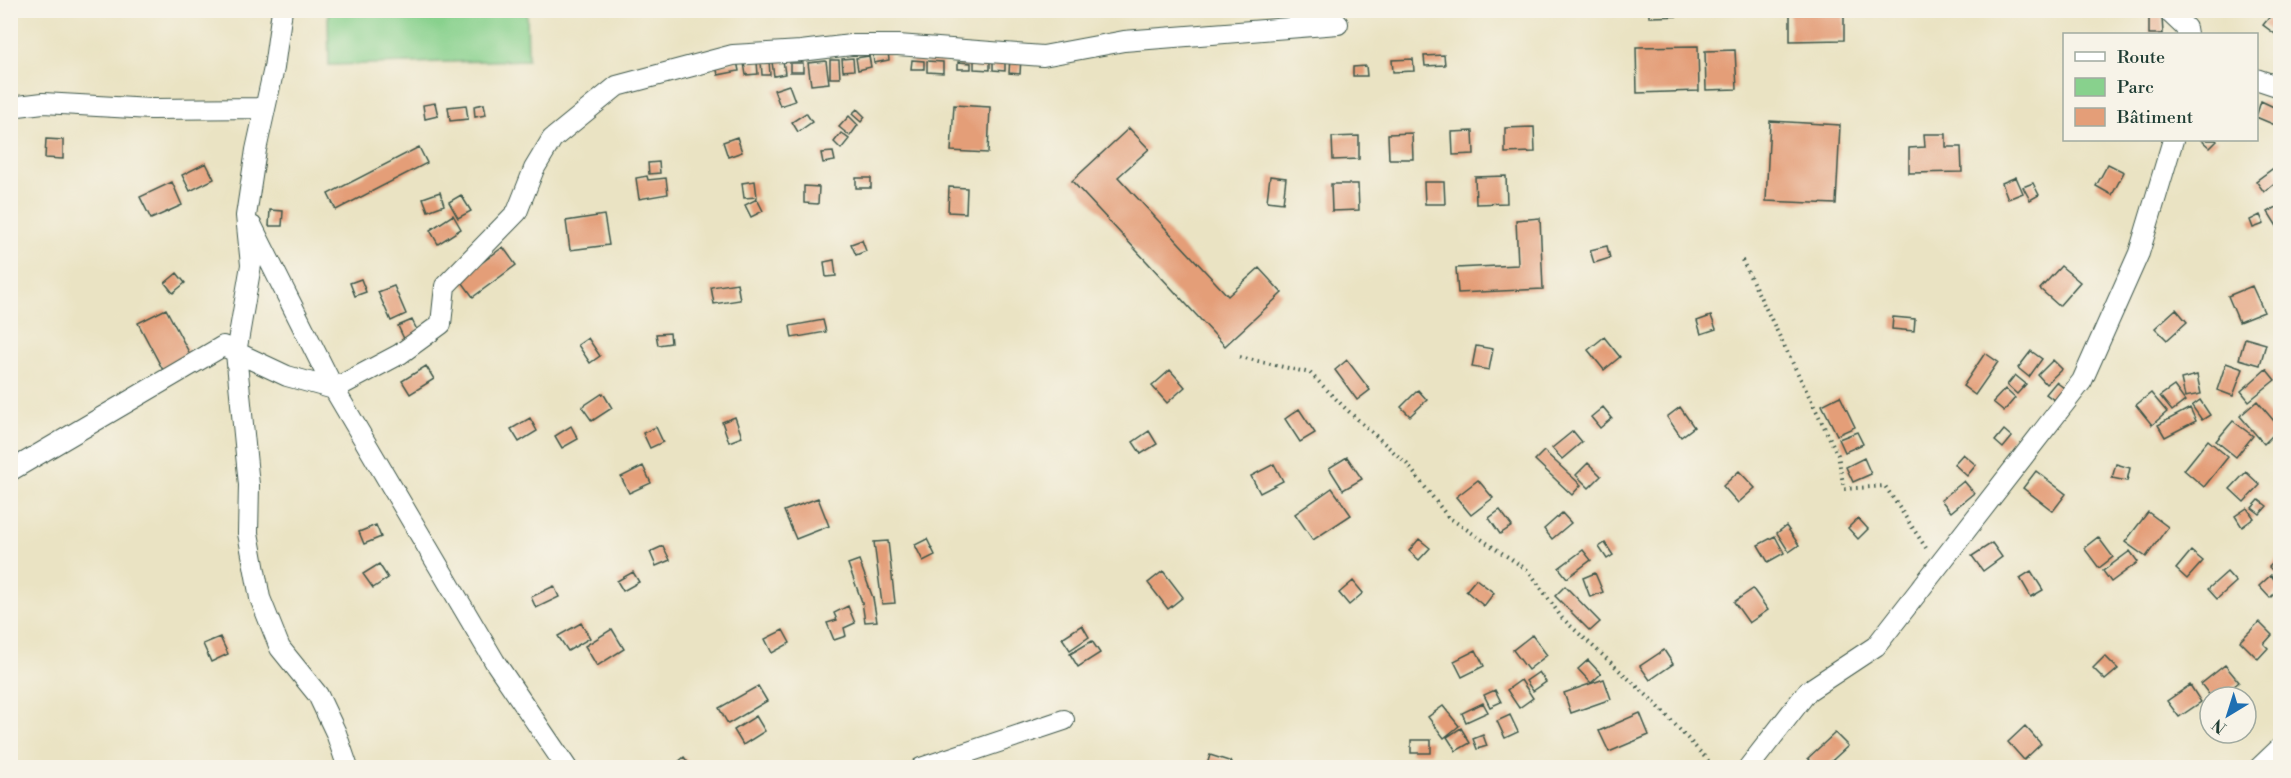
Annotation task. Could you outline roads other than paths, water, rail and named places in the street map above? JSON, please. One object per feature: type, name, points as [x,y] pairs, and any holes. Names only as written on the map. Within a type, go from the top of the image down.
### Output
[{"type":"street","points":[[282,10],[274,68],[264,108],[246,216],[251,265],[236,353],[249,485],[248,533],[260,598],[280,648],[318,695],[336,733],[348,768]]},
{"type":"street","points":[[2167,10],[2186,28],[2187,33]]},
{"type":"street","points":[[10,471],[223,346],[287,376],[334,389],[400,354],[441,324],[445,286],[517,212],[534,169],[552,139],[617,86],[733,55],[851,45],[898,45],[1043,56],[1124,41],[1338,24]]},
{"type":"street","points":[[2258,80],[2280,87]]},
{"type":"street","points":[[10,107],[43,103],[151,109],[264,108]]},
{"type":"street","points":[[1748,768],[1808,691],[1876,646],[2082,381],[2139,252],[2174,141]]},
{"type":"street","points":[[246,216],[334,389],[495,662],[567,768]]},
{"type":"street","points":[[921,768],[1064,720]]},
{"type":"street","points":[[2259,768],[2280,748]]}]
